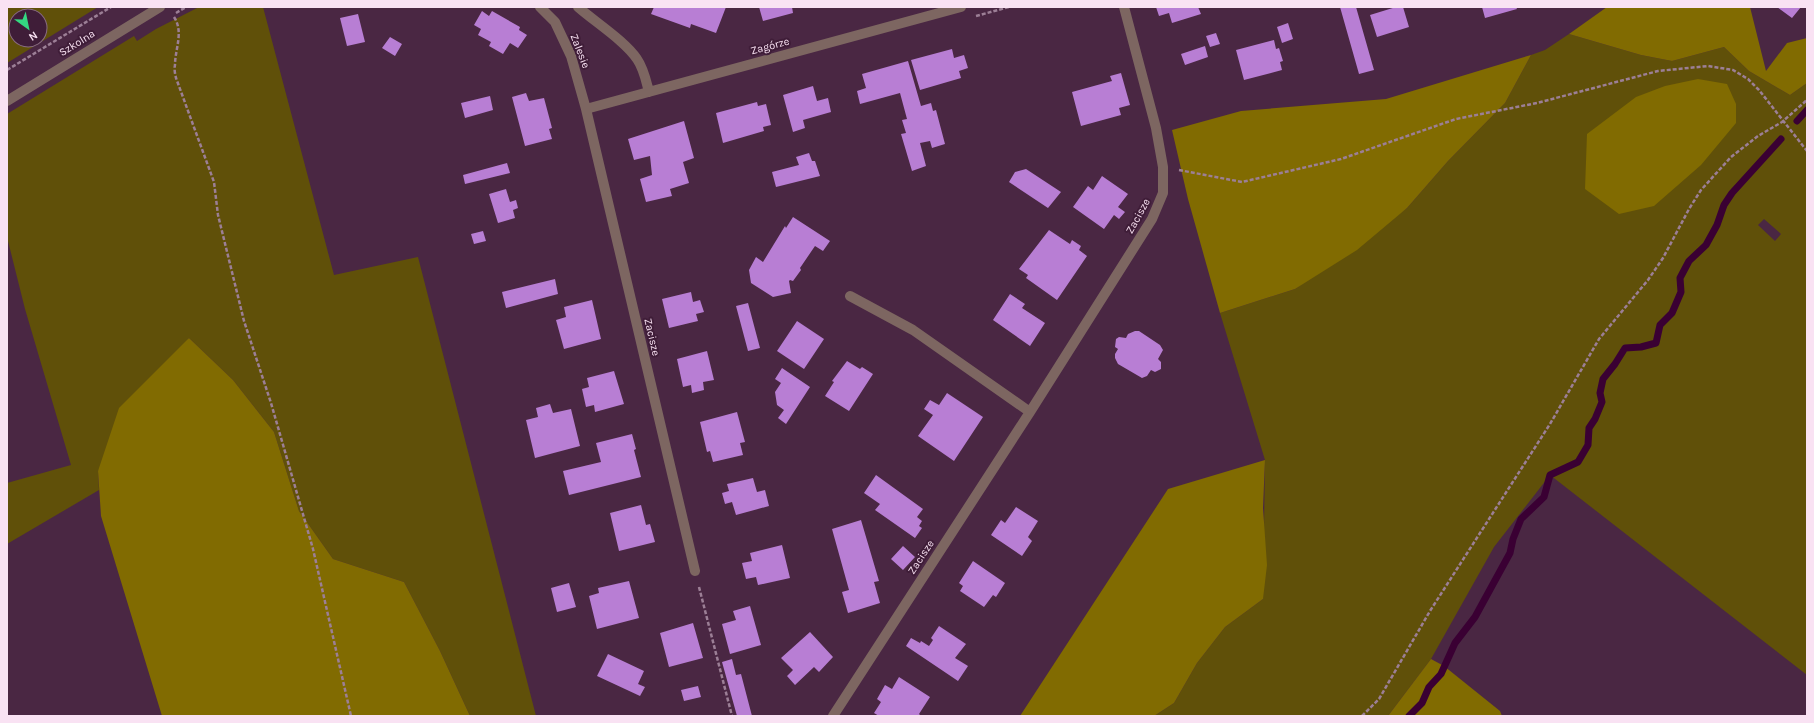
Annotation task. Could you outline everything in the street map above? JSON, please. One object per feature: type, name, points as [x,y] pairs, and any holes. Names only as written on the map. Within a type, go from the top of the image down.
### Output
[{"type":"street","name":"Szkolna","points":[[7,100],[160,7]]},
{"type":"street","name":"Zalesie","points":[[540,7],[555,22],[571,56],[586,109]]},
{"type":"street","points":[[578,7],[626,46],[637,59],[644,74],[649,92]]},
{"type":"street","name":"Zagórze","points":[[586,109],[961,7]]},
{"type":"street","name":"Zacisze","points":[[833,716],[1030,412],[1152,219],[1164,193],[1163,168],[1156,128],[1124,7]]},
{"type":"street","name":"Zacisze","points":[[586,109],[695,571]]},
{"type":"street","points":[[850,296],[913,330],[1030,412]]},
{"type":"path","points":[[7,70],[111,7]]},
{"type":"path","points":[[173,15],[177,21],[179,37],[174,64],[176,78],[214,182],[218,216],[244,321],[271,403],[313,549],[351,716]]},
{"type":"path","points":[[1163,168],[1242,182],[1342,159],[1456,119],[1537,103],[1658,71],[1708,66],[1734,70],[1748,79],[1759,90],[1782,122],[1807,151]]},
{"type":"path","points":[[1362,716],[1379,699],[1430,611],[1550,424],[1599,339],[1648,280],[1659,264],[1688,209],[1701,190],[1731,157],[1758,136],[1782,122],[1807,100]]},
{"type":"path","points":[[695,571],[732,716]]},
{"type":"shaded area","points":[[7,7],[98,7],[48,38],[48,8],[8,8],[8,48],[31,48],[7,63]]},
{"type":"shaded area","points":[[199,7],[263,7],[334,275],[418,257],[536,716],[470,716],[440,651],[404,582],[333,559],[299,511],[274,432],[233,380],[189,338],[98,471],[99,490],[7,544],[7,483],[71,465],[25,309],[7,237],[7,114],[134,36],[137,41],[156,29]]},
{"type":"shaded area","points":[[1607,7],[1750,7],[1766,71],[1787,43],[1807,38],[1807,83],[1790,95],[1749,71],[1724,47],[1672,61],[1641,55],[1569,34]]},
{"type":"shaded area","points":[[1569,34],[1641,55],[1672,61],[1724,47],[1749,71],[1790,95],[1807,83],[1807,675],[1550,475],[1494,547],[1431,659],[1388,716],[1154,716],[1174,703],[1197,663],[1225,627],[1263,599],[1265,460],[1220,313],[1295,289],[1407,208],[1448,161],[1505,103],[1531,55],[1545,50]],"holes":[[[1764,219],[1781,234],[1775,241],[1758,225]]]},
{"type":"shaded area","points":[[1531,55],[1505,103],[1448,161],[1407,208],[1357,250],[1295,289],[1220,313],[1188,199],[1172,130],[1241,111],[1386,99]]},
{"type":"shaded area","points":[[1698,79],[1727,84],[1736,104],[1736,123],[1701,165],[1654,206],[1619,214],[1585,189],[1587,134],[1636,97],[1665,86]]},
{"type":"shaded area","points":[[189,338],[233,380],[274,432],[299,511],[333,559],[404,582],[440,651],[470,716],[162,716],[101,516],[98,471],[119,408]]},
{"type":"shaded area","points":[[1265,460],[1263,508],[1267,565],[1263,599],[1225,627],[1197,663],[1174,703],[1154,716],[1020,716],[1168,489]]},
{"type":"shaded area","points":[[1431,659],[1444,666],[1500,711],[1502,716],[1388,716]]},
{"type":"building","points":[[654,7],[726,7],[716,33],[691,24],[690,28],[651,14]]},
{"type":"building","points":[[759,7],[792,7],[793,13],[763,21]]},
{"type":"building","points":[[1156,7],[1198,7],[1201,14],[1172,23],[1169,13],[1159,16]]},
{"type":"building","points":[[1340,7],[1356,7],[1374,70],[1359,74]]},
{"type":"building","points":[[1396,7],[1403,7],[1409,27],[1377,37],[1370,15]]},
{"type":"building","points":[[1482,7],[1516,7],[1517,9],[1485,18]]},
{"type":"building","points":[[1777,7],[1801,7],[1792,18]]},
{"type":"building","points":[[482,11],[489,16],[492,11],[520,27],[519,30],[527,35],[518,48],[510,43],[503,54],[489,46],[491,42],[478,35],[481,29],[474,25]]},
{"type":"building","points":[[358,14],[365,42],[347,46],[340,18]]},
{"type":"building","points":[[1288,23],[1293,39],[1282,43],[1277,27]]},
{"type":"building","points":[[1216,33],[1220,44],[1210,47],[1206,36]]},
{"type":"building","points":[[390,37],[402,44],[395,56],[382,48]]},
{"type":"building","points":[[1274,40],[1276,49],[1279,48],[1283,61],[1280,62],[1282,70],[1244,80],[1236,50]]},
{"type":"building","points":[[1205,46],[1208,57],[1185,65],[1181,54]]},
{"type":"building","points":[[952,49],[954,58],[964,55],[968,68],[959,71],[961,78],[920,90],[911,60]]},
{"type":"building","points":[[908,61],[921,106],[931,103],[933,111],[936,110],[945,144],[932,148],[930,141],[920,143],[926,166],[912,171],[901,134],[906,133],[902,120],[907,119],[900,93],[860,104],[857,91],[866,88],[862,74]]},
{"type":"building","points":[[1121,73],[1130,105],[1119,108],[1121,115],[1081,126],[1072,92],[1112,81],[1110,76]]},
{"type":"building","points":[[813,86],[817,101],[828,98],[831,112],[803,120],[805,128],[793,132],[783,95]]},
{"type":"building","points":[[526,93],[529,101],[544,98],[552,128],[549,129],[552,139],[525,146],[512,97]]},
{"type":"building","points":[[490,96],[493,110],[465,118],[461,103]]},
{"type":"building","points":[[757,102],[758,106],[766,104],[771,125],[763,127],[764,131],[723,143],[716,113]]},
{"type":"building","points":[[684,121],[694,158],[683,162],[689,183],[670,189],[672,196],[646,202],[640,179],[652,175],[650,156],[634,160],[628,139]]},
{"type":"building","points":[[809,153],[812,161],[815,161],[820,176],[776,187],[772,172],[799,165],[796,157]]},
{"type":"building","points":[[507,163],[510,173],[465,184],[463,175]]},
{"type":"building","points":[[1026,169],[1061,192],[1048,208],[1009,182],[1015,172]]},
{"type":"building","points":[[1102,176],[1128,194],[1118,207],[1125,212],[1119,219],[1114,215],[1104,229],[1073,207],[1088,186],[1093,190]]},
{"type":"building","points":[[506,189],[510,202],[516,200],[518,208],[513,210],[515,218],[498,223],[489,194]]},
{"type":"building","points":[[793,217],[830,241],[823,251],[815,246],[793,281],[789,281],[791,293],[773,297],[751,283],[749,270],[756,257],[763,262],[785,226],[786,228]]},
{"type":"building","points":[[1049,230],[1070,244],[1072,240],[1081,246],[1079,250],[1087,256],[1057,300],[1026,278],[1028,275],[1019,269]]},
{"type":"building","points":[[483,231],[486,241],[474,244],[471,234]]},
{"type":"building","points":[[555,279],[558,294],[506,308],[502,292]]},
{"type":"building","points":[[691,292],[693,302],[700,300],[704,312],[696,314],[698,321],[669,328],[662,299]]},
{"type":"building","points":[[1010,294],[1025,304],[1022,308],[1045,323],[1030,346],[993,320]]},
{"type":"building","points":[[592,300],[601,339],[564,349],[556,320],[566,317],[564,307]]},
{"type":"building","points":[[748,303],[760,348],[748,351],[736,306]]},
{"type":"building","points":[[797,321],[824,339],[804,369],[777,351]]},
{"type":"building","points":[[1139,331],[1160,345],[1163,350],[1158,359],[1161,362],[1161,369],[1155,372],[1151,370],[1147,376],[1142,378],[1118,364],[1115,358],[1115,354],[1118,349],[1115,347],[1116,339],[1119,337],[1126,338],[1128,334]]},
{"type":"building","points":[[707,351],[714,380],[703,382],[704,390],[692,393],[691,385],[683,387],[677,359]]},
{"type":"building","points":[[847,361],[860,369],[862,367],[873,374],[849,411],[825,396],[834,382],[832,381]]},
{"type":"building","points":[[782,368],[810,387],[786,424],[778,418],[784,410],[777,405],[775,392],[781,383],[775,379]]},
{"type":"building","points":[[614,371],[624,404],[595,412],[594,405],[586,407],[582,389],[589,387],[587,378]]},
{"type":"building","points":[[947,393],[983,417],[954,461],[918,436],[933,415],[924,409],[930,400],[939,405]]},
{"type":"building","points":[[550,404],[553,413],[571,409],[580,446],[535,458],[526,420],[538,417],[536,408]]},
{"type":"building","points":[[737,412],[745,442],[740,443],[743,455],[713,462],[710,451],[707,452],[700,422]]},
{"type":"building","points":[[632,434],[636,449],[634,450],[641,477],[569,495],[563,471],[601,462],[596,443]]},
{"type":"building","points":[[876,475],[923,509],[917,517],[922,521],[919,526],[922,528],[915,538],[875,510],[880,504],[864,493]]},
{"type":"building","points":[[753,478],[757,492],[765,490],[769,506],[736,515],[732,502],[725,504],[722,493],[729,491],[727,484]]},
{"type":"building","points":[[641,505],[646,525],[650,524],[655,542],[619,551],[610,513]]},
{"type":"building","points":[[1016,507],[1038,521],[1028,537],[1032,541],[1022,556],[991,535],[1001,520],[1005,523]]},
{"type":"building","points":[[861,520],[879,581],[874,582],[880,603],[848,613],[842,592],[849,590],[832,529]]},
{"type":"building","points":[[782,545],[790,578],[758,585],[756,577],[746,579],[742,563],[752,561],[750,553]]},
{"type":"building","points":[[903,546],[915,557],[903,570],[891,559]]},
{"type":"building","points":[[973,561],[1005,583],[996,597],[993,595],[984,607],[960,591],[963,586],[959,583]]},
{"type":"building","points":[[629,581],[639,618],[597,629],[589,596],[599,593],[598,588]]},
{"type":"building","points":[[569,583],[576,607],[557,612],[551,588]]},
{"type":"building","points":[[750,606],[761,645],[730,654],[722,624],[736,620],[733,611]]},
{"type":"building","points":[[693,623],[703,658],[669,667],[660,633]]},
{"type":"building","points":[[939,626],[966,644],[955,658],[968,666],[958,681],[906,646],[911,638],[920,643],[921,641],[929,646],[933,640],[931,638]]},
{"type":"building","points":[[810,632],[833,657],[819,672],[814,667],[795,685],[787,676],[793,670],[781,658]]},
{"type":"building","points":[[608,654],[644,671],[638,684],[645,687],[640,696],[597,676]]},
{"type":"building","points":[[732,659],[736,675],[741,674],[752,716],[737,716],[722,662]]},
{"type":"building","points":[[899,677],[930,697],[919,714],[921,716],[879,716],[874,713],[881,702],[877,699],[885,685],[892,689]]},
{"type":"building","points":[[698,686],[701,697],[684,701],[681,690]]},
{"type":"waterway","points":[[1797,121],[1807,110]]},
{"type":"waterway","points":[[1409,716],[1422,703],[1429,687],[1441,674],[1455,643],[1475,617],[1510,553],[1513,539],[1521,519],[1544,497],[1550,475],[1578,462],[1588,445],[1589,428],[1595,419],[1602,402],[1600,393],[1603,379],[1625,348],[1641,347],[1656,343],[1660,325],[1672,313],[1681,292],[1680,278],[1689,261],[1706,245],[1717,225],[1724,205],[1732,193],[1781,139]]}]
